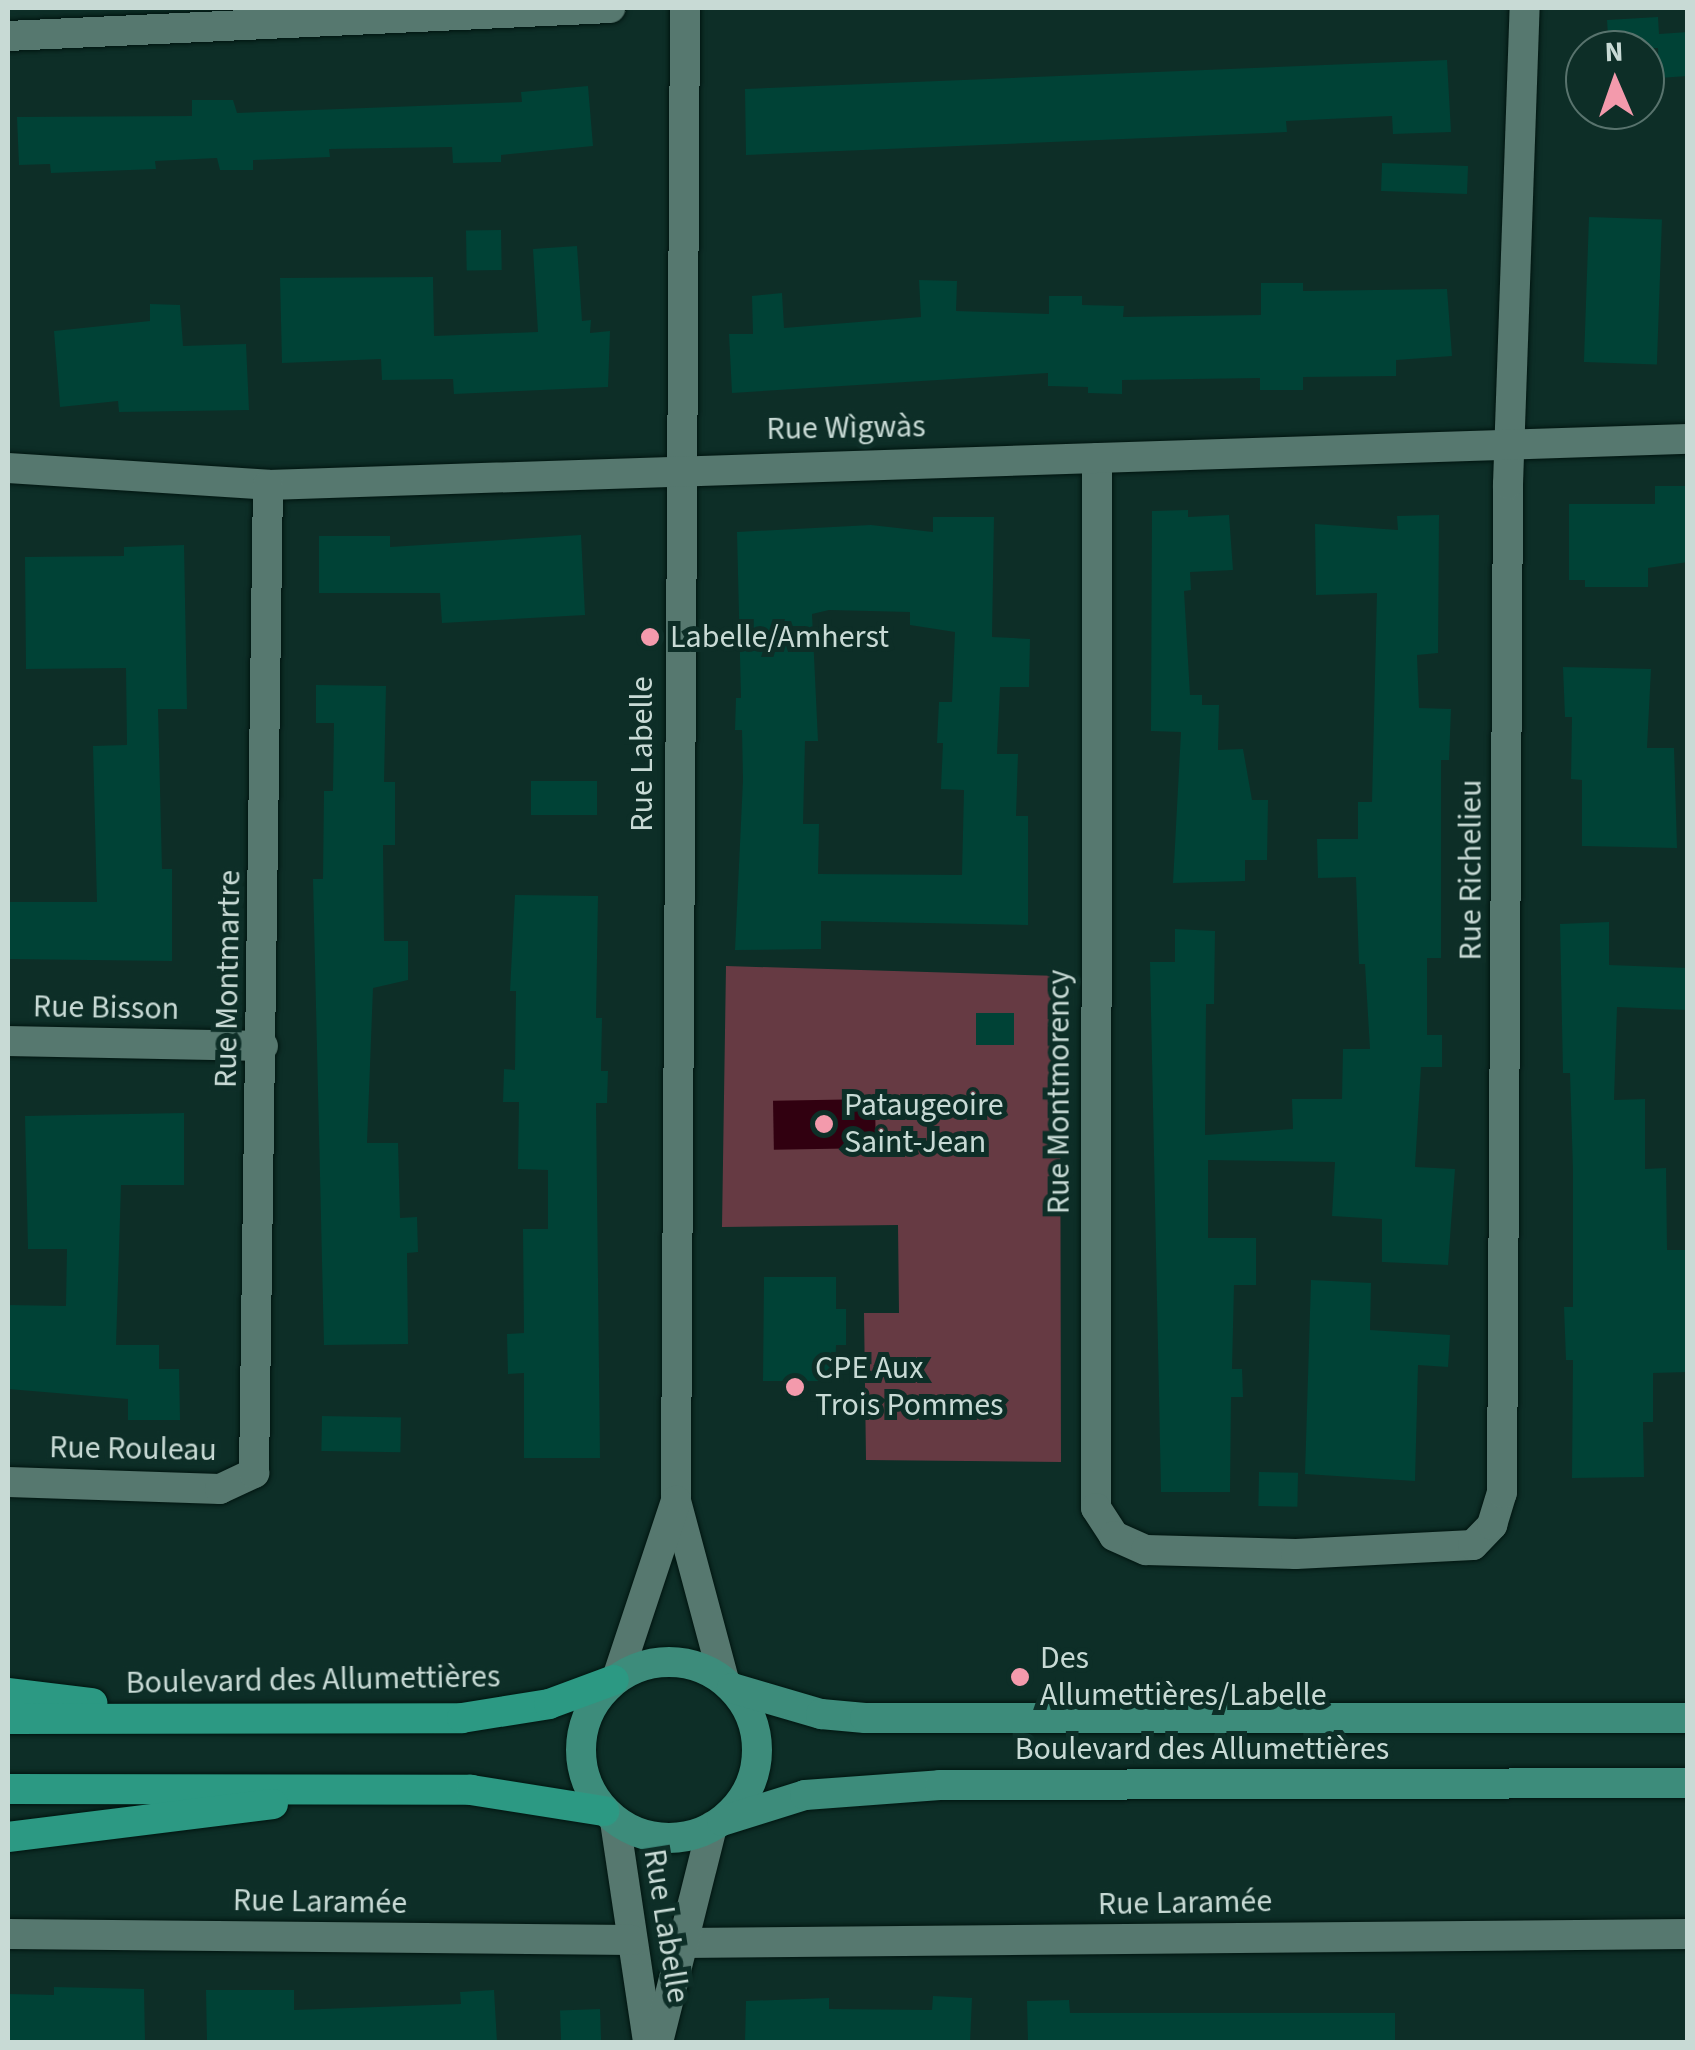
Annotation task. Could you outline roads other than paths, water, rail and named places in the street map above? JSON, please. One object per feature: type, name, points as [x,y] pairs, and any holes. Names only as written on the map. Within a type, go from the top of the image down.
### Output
[{"type":"highway","name":"Boulevard des Allumettières","points":[[8,1719],[462,1718],[549,1704],[616,1679]]},
{"type":"highway","points":[[8,1693],[224,1720]]},
{"type":"highway","points":[[8,1789],[519,1793],[610,1816]]},
{"type":"highway","points":[[8,1837],[392,1790]]},
{"type":"main road","points":[[664,1662],[702,1668],[728,1684],[750,1712],[756,1757],[743,1799],[717,1824],[652,1838],[610,1816],[590,1792],[580,1744],[591,1708],[616,1679],[664,1662]]},
{"type":"main road","name":"Boulevard des Allumettières","points":[[728,1684],[821,1714],[866,1718],[1688,1718]]},
{"type":"main road","name":"Boulevard des Allumettières","points":[[717,1824],[805,1795],[940,1785],[1688,1783]]},
{"type":"street","points":[[8,36],[610,8]]},
{"type":"street","name":"Rue Labelle","points":[[685,8],[678,467],[676,1501],[728,1684]]},
{"type":"street","name":"Rue Richelieu","points":[[1296,1554],[1449,1551],[1473,1545],[1498,1512],[1510,446],[1525,8]]},
{"type":"street","name":"Rue Wìgwàs","points":[[8,468],[268,485],[678,467],[1097,458],[1688,438]]},
{"type":"street","name":"Rue Montmorency","points":[[1097,458],[1096,1508],[1103,1526],[1129,1546],[1296,1554]]},
{"type":"street","name":"Rue Montmartre","points":[[254,1473],[268,485]]},
{"type":"street","name":"Rue Bisson","points":[[8,1041],[262,1046]]},
{"type":"street","name":"Rue Rouleau","points":[[8,1482],[220,1489],[254,1473]]},
{"type":"street","name":"Rue Labelle","points":[[616,1679],[676,1501]]},
{"type":"street","name":"Rue Labelle","points":[[610,1816],[648,2042]]},
{"type":"street","name":"Rue Labelle","points":[[658,2042],[717,1824]]},
{"type":"street","name":"Rue Laramée","points":[[8,1934],[632,1940]]},
{"type":"street","name":"Rue Laramée","points":[[682,1943],[1688,1934]]},
{"type":"place","name":"Labelle/Amherst","points":[[650,637]]},
{"type":"place","name":"Pataugeoire Saint-Jean","points":[[824,1124]]},
{"type":"place","name":"CPE Aux Trois Pommes","points":[[795,1387]]},
{"type":"place","name":"Des Allumettières/Labelle","points":[[1020,1677]]}]
